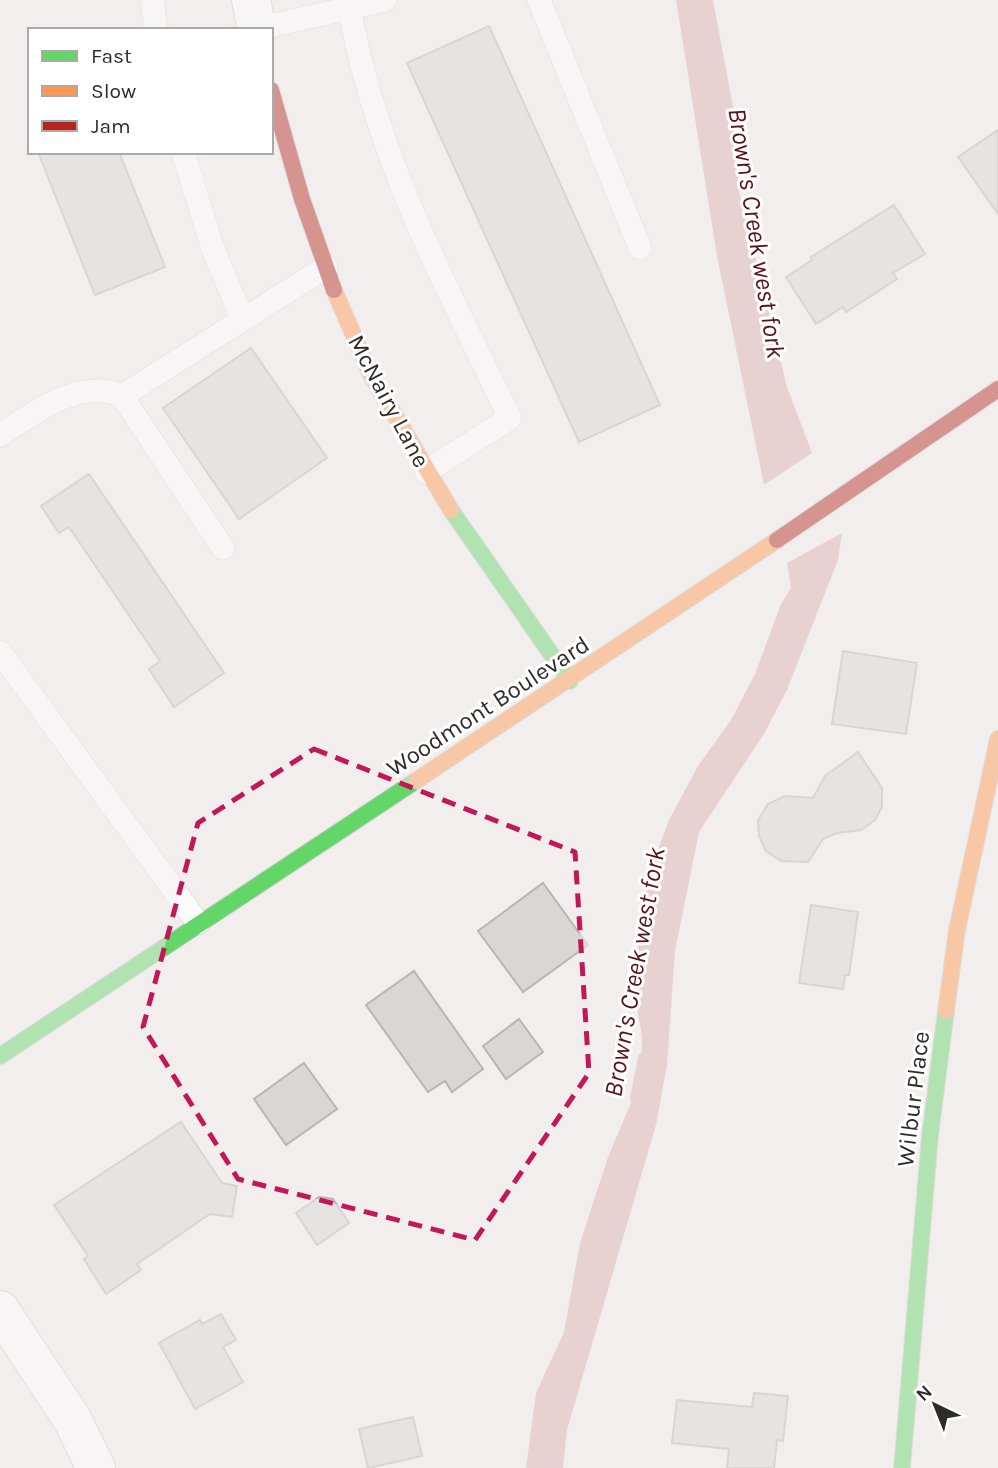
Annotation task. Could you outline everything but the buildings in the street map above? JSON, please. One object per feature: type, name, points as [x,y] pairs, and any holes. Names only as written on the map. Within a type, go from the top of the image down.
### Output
[{"type":"street","name":"McNairy Lane","points":[[273,96],[342,314],[372,377],[426,472],[570,681]]},
{"type":"street","name":"Woodmont Boulevard","points":[[0,1056],[198,923],[570,681],[998,389]]},
{"type":"street","name":"Wilbur Place","points":[[902,1468],[937,1082],[957,930],[998,739]]},
{"type":"street","points":[[0,1310],[72,1419],[89,1448],[96,1468]]},
{"type":"lane","points":[[152,0],[156,28]]},
{"type":"lane","points":[[255,19],[385,0]]},
{"type":"lane","points":[[539,0],[640,248]]},
{"type":"lane","points":[[349,4],[360,67],[393,167],[437,268],[510,418],[426,472]]},
{"type":"lane","points":[[184,154],[213,248],[242,318]]},
{"type":"lane","points":[[122,396],[326,267]]},
{"type":"lane","points":[[0,435],[48,405],[75,394],[108,390],[122,396],[223,548]]},
{"type":"lane","points":[[4,666],[198,923]]},
{"type":"highlighted area","points":[[314,749],[575,852],[589,1073],[475,1240],[238,1179],[143,1027],[198,823]]},
{"type":"shaded area","points":[[676,0],[713,0],[734,112],[739,191],[787,387],[812,453],[764,485],[717,256]]},
{"type":"shaded area","points":[[842,533],[838,560],[787,690],[764,734],[699,832],[675,951],[667,1065],[656,1125],[567,1430],[563,1468],[526,1468],[536,1393],[564,1332],[580,1243],[608,1157],[641,1079],[642,1037],[635,994],[638,938],[649,874],[669,820],[698,766],[731,720],[755,674],[781,604],[791,588],[787,563]]},
{"type":"waterway","name":"Brown's Creek west fork","points":[[636,1098],[644,1058]]},
{"type":"traffic: fast","points":[[451,510],[570,681]]},
{"type":"traffic: fast","points":[[0,1056],[417,780]]},
{"type":"traffic: fast","points":[[902,1468],[930,1136],[946,1011]]},
{"type":"traffic: slow","points":[[334,290],[371,375],[451,510]]},
{"type":"traffic: slow","points":[[417,780],[777,540]]},
{"type":"traffic: slow","points":[[946,1011],[957,930],[998,739]]},
{"type":"traffic: jam","points":[[273,97],[302,199],[334,290]]},
{"type":"traffic: jam","points":[[777,540],[998,389]]}]
